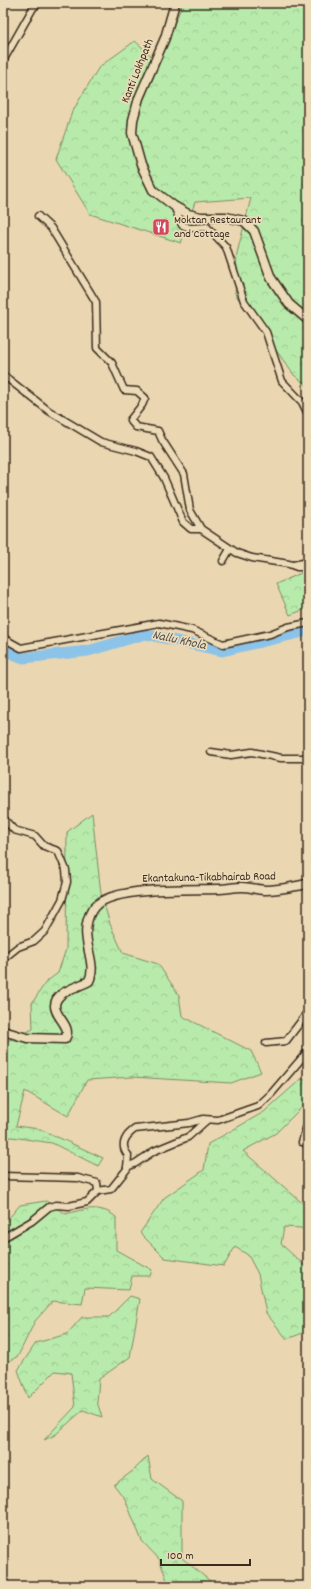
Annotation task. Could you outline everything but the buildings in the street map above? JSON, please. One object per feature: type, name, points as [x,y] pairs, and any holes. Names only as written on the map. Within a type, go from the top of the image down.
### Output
[{"type":"main road","name":"Kanti Lokhpath","points":[[175,3],[165,38],[139,98],[133,120],[132,133],[141,165],[153,190],[174,206],[188,214],[201,217],[226,217],[244,221],[254,231],[271,278],[289,304],[308,320]]},
{"type":"main road","name":"Ekantakuna-Tikabhairab Road","points":[[3,1031],[27,1038],[65,1039],[67,1032],[56,1011],[56,999],[60,994],[89,981],[92,970],[86,939],[86,930],[93,910],[106,899],[119,895],[157,890],[241,887],[267,890],[308,884]]},
{"type":"street","points":[[3,61],[32,8],[39,3]]},
{"type":"street","points":[[174,206],[182,225],[190,228],[207,227],[226,247],[244,301],[266,332],[282,381],[302,402],[308,414]]},
{"type":"street","points":[[38,216],[50,228],[96,302],[97,348],[112,363],[124,390],[137,391],[145,398],[142,405],[130,420],[136,427],[158,431],[162,440],[184,474],[190,510],[201,529],[230,549],[252,558],[297,567],[308,567]]},
{"type":"street","points":[[3,375],[49,411],[101,442],[136,451],[151,457],[164,478],[183,522],[191,529],[201,529]]},
{"type":"street","points":[[223,561],[230,549]]},
{"type":"street","points":[[293,565],[308,562]]},
{"type":"street","points":[[3,638],[21,648],[159,623],[192,630],[223,644],[270,634],[288,627],[308,623]]},
{"type":"street","points":[[211,752],[231,755],[252,752],[281,758],[308,758]]},
{"type":"street","points":[[3,818],[14,830],[35,836],[44,846],[58,851],[66,870],[67,882],[62,900],[45,931],[34,940],[18,947],[3,959]]},
{"type":"street","points":[[306,1014],[308,1027]]},
{"type":"street","points":[[266,1043],[286,1041],[306,1014]]},
{"type":"street","points":[[3,1238],[32,1221],[49,1207],[56,1205],[69,1206],[87,1202],[98,1191],[111,1189],[127,1169],[128,1155],[125,1152],[124,1142],[128,1133],[135,1129],[224,1118],[258,1106],[271,1094],[308,1051]]},
{"type":"street","points":[[127,1166],[136,1163],[154,1151],[188,1138],[207,1120]]},
{"type":"street","points":[[308,1122],[302,1142],[308,1144]]},
{"type":"street","points":[[3,1176],[88,1179],[97,1183],[98,1191]]},
{"type":"green space","points":[[183,3],[308,3],[308,386],[294,375],[235,294],[237,253],[251,198],[195,202],[181,243],[90,214],[56,159],[72,112],[99,67],[135,41],[158,62]]},
{"type":"green space","points":[[308,570],[308,608],[290,615],[276,584]]},
{"type":"green space","points":[[92,813],[101,894],[110,924],[123,953],[158,964],[179,995],[182,1016],[251,1051],[261,1072],[231,1083],[132,1077],[87,1080],[68,1116],[25,1091],[16,1126],[40,1129],[103,1158],[98,1166],[52,1143],[12,1137],[3,1138],[3,1043],[33,1029],[32,1003],[46,982],[58,973],[66,949],[67,832]]},
{"type":"green space","points":[[301,1079],[308,1081],[308,1101],[276,1133],[243,1151],[308,1208],[308,1232],[301,1228],[284,1227],[281,1244],[305,1266],[308,1265],[308,1331],[287,1339],[266,1313],[258,1274],[248,1255],[235,1247],[224,1266],[165,1258],[140,1233],[164,1198],[204,1170],[208,1144],[264,1112]]},
{"type":"green space","points":[[46,1201],[66,1214],[86,1209],[104,1210],[110,1213],[116,1217],[116,1250],[152,1270],[150,1276],[132,1276],[129,1290],[85,1288],[82,1304],[53,1301],[35,1321],[18,1356],[3,1365],[3,1225],[20,1205]]},
{"type":"green space","points":[[130,1296],[140,1299],[130,1357],[99,1379],[97,1402],[102,1417],[83,1410],[55,1435],[44,1440],[75,1407],[71,1373],[55,1371],[28,1398],[18,1370],[36,1343],[67,1334],[82,1317],[109,1317]]},
{"type":"green space","points":[[148,1456],[152,1479],[182,1501],[182,1558],[210,1581],[212,1586],[183,1586],[167,1580],[159,1559],[142,1541],[125,1499],[114,1485],[134,1470]]},
{"type":"waterway","name":"Nallu Khola","points":[[3,650],[23,658],[88,651],[145,634],[222,651],[308,631]]},
{"type":"place","name":"Moktan Restaurant and Cottage","points":[[161,227]]}]
